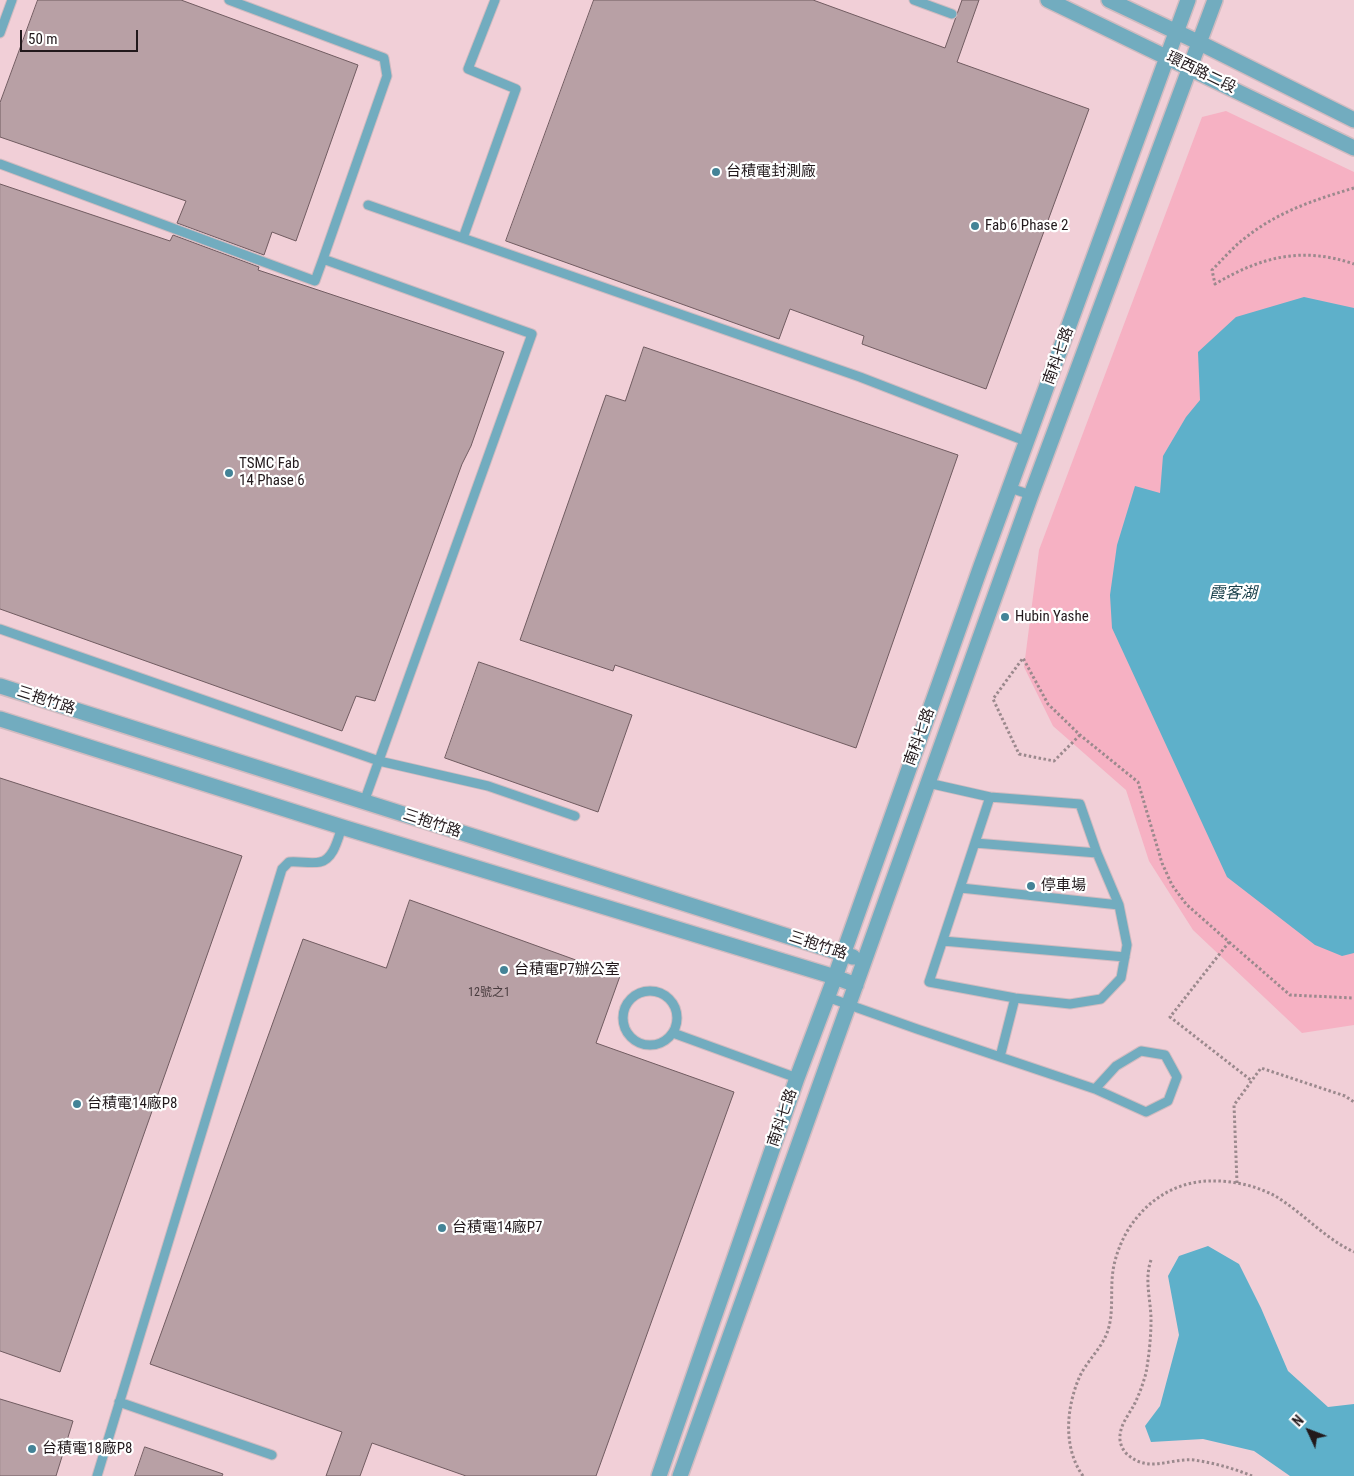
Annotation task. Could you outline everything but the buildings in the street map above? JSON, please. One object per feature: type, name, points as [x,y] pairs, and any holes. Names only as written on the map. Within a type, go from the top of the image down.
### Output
[{"type":"street","name":"環西路二段","points":[[1048,0],[1354,148]]},
{"type":"street","name":"環西路二段","points":[[1109,0],[1354,120]]},
{"type":"street","name":"南科七路","points":[[659,1476],[797,1078],[835,978],[1010,488],[1188,0]]},
{"type":"street","points":[[1200,43],[1215,0]]},
{"type":"street","name":"南科七路","points":[[680,1476],[1032,495],[1200,43]]},
{"type":"street","name":"三抱竹路","points":[[0,686],[864,961]]},
{"type":"street","name":"三抱竹路","points":[[0,719],[856,985]]},
{"type":"lane","points":[[0,33],[12,0]]},
{"type":"lane","points":[[0,164],[314,281],[387,76],[384,58],[229,0]]},
{"type":"lane","points":[[463,238],[516,89],[468,69],[495,0]]},
{"type":"lane","points":[[914,0],[952,14]]},
{"type":"lane","points":[[368,205],[860,377],[1028,442]]},
{"type":"lane","points":[[323,259],[532,334],[364,802]]},
{"type":"lane","points":[[1010,488],[1032,495]]},
{"type":"lane","points":[[0,629],[379,760],[488,786],[576,816]]},
{"type":"lane","points":[[928,783],[990,797],[1080,804],[1097,853],[1119,905],[1127,944],[1121,978],[1101,999],[1070,1004],[1015,998],[929,982],[990,797]]},
{"type":"lane","points":[[96,1476],[282,869],[289,862],[320,862],[327,859],[334,849],[342,826]]},
{"type":"lane","points":[[975,843],[1097,853]]},
{"type":"lane","points":[[960,888],[1119,905]]},
{"type":"lane","points":[[943,941],[1125,956]]},
{"type":"lane","points":[[648,991],[663,994],[674,1004],[676,1011],[677,1018],[673,1032],[662,1042],[655,1044],[647,1045],[634,1040],[625,1028],[623,1014],[629,1000],[642,992],[648,991]]},
{"type":"lane","points":[[827,996],[848,1005],[1095,1089],[1146,1112],[1168,1101],[1176,1077],[1165,1055],[1141,1051],[1116,1066],[1095,1089]]},
{"type":"lane","points":[[1000,1057],[1015,998]]},
{"type":"lane","points":[[673,1032],[797,1078]]},
{"type":"lane","points":[[119,1402],[272,1454]]},
{"type":"path","points":[[1354,188],[1314,200],[1266,224],[1250,234],[1212,270],[1216,284],[1253,265],[1287,256],[1305,254],[1324,256],[1354,264]]},
{"type":"path","points":[[1080,735],[1054,761],[1019,754],[993,699],[1023,658],[1048,704],[1080,735],[1138,782],[1162,863],[1172,885],[1186,904],[1290,995],[1354,998]]},
{"type":"path","points":[[1229,942],[1170,1017],[1252,1081]]},
{"type":"path","points":[[1237,1183],[1234,1105],[1261,1068],[1345,1096],[1354,1102]]},
{"type":"path","points":[[1083,1476],[1073,1457],[1070,1443],[1068,1429],[1070,1412],[1079,1378],[1107,1334],[1111,1318],[1114,1265],[1124,1237],[1134,1219],[1146,1206],[1169,1192],[1190,1184],[1206,1181],[1237,1183],[1268,1192],[1280,1199],[1330,1239],[1354,1252]]},
{"type":"path","points":[[1151,1260],[1148,1269],[1148,1295],[1151,1319],[1148,1354],[1142,1389],[1121,1429],[1120,1437],[1124,1452],[1144,1464],[1162,1464],[1191,1460],[1221,1465],[1252,1476]]},
{"type":"shaded area","points":[[0,0],[1354,0],[1354,1476],[0,1476]]},
{"type":"shaded area","points":[[1226,111],[1354,172],[1354,1025],[1302,1033],[1193,930],[1149,861],[1126,790],[1053,726],[1024,667],[1039,550],[1202,117]]},
{"type":"water","name":"霞客湖","points":[[1304,297],[1354,308],[1354,953],[1342,956],[1315,945],[1227,877],[1112,628],[1110,595],[1117,545],[1135,486],[1160,493],[1163,456],[1186,417],[1200,400],[1198,352],[1236,317]]},
{"type":"water","points":[[1208,1246],[1239,1264],[1261,1308],[1288,1371],[1328,1407],[1354,1404],[1354,1476],[1290,1476],[1254,1451],[1203,1439],[1151,1442],[1145,1426],[1160,1406],[1179,1335],[1168,1276],[1179,1256]]},
{"type":"place","name":"台積電封測廠","points":[[716,172]]},
{"type":"place","name":"Fab 6 Phase 2","points":[[975,226]]},
{"type":"place","name":"TSMC Fab 14 Phase 6","points":[[229,473]]},
{"type":"place","name":"Hubin Yashe","points":[[1005,617]]},
{"type":"place","name":"停車場","points":[[1031,886]]},
{"type":"place","name":"台積電P7辦公室","points":[[504,970]]},
{"type":"place","name":"台積電14廠P8","points":[[77,1104]]},
{"type":"place","name":"台積電14廠P7","points":[[442,1228]]},
{"type":"place","name":"台積電18廠P8","points":[[32,1449]]}]
